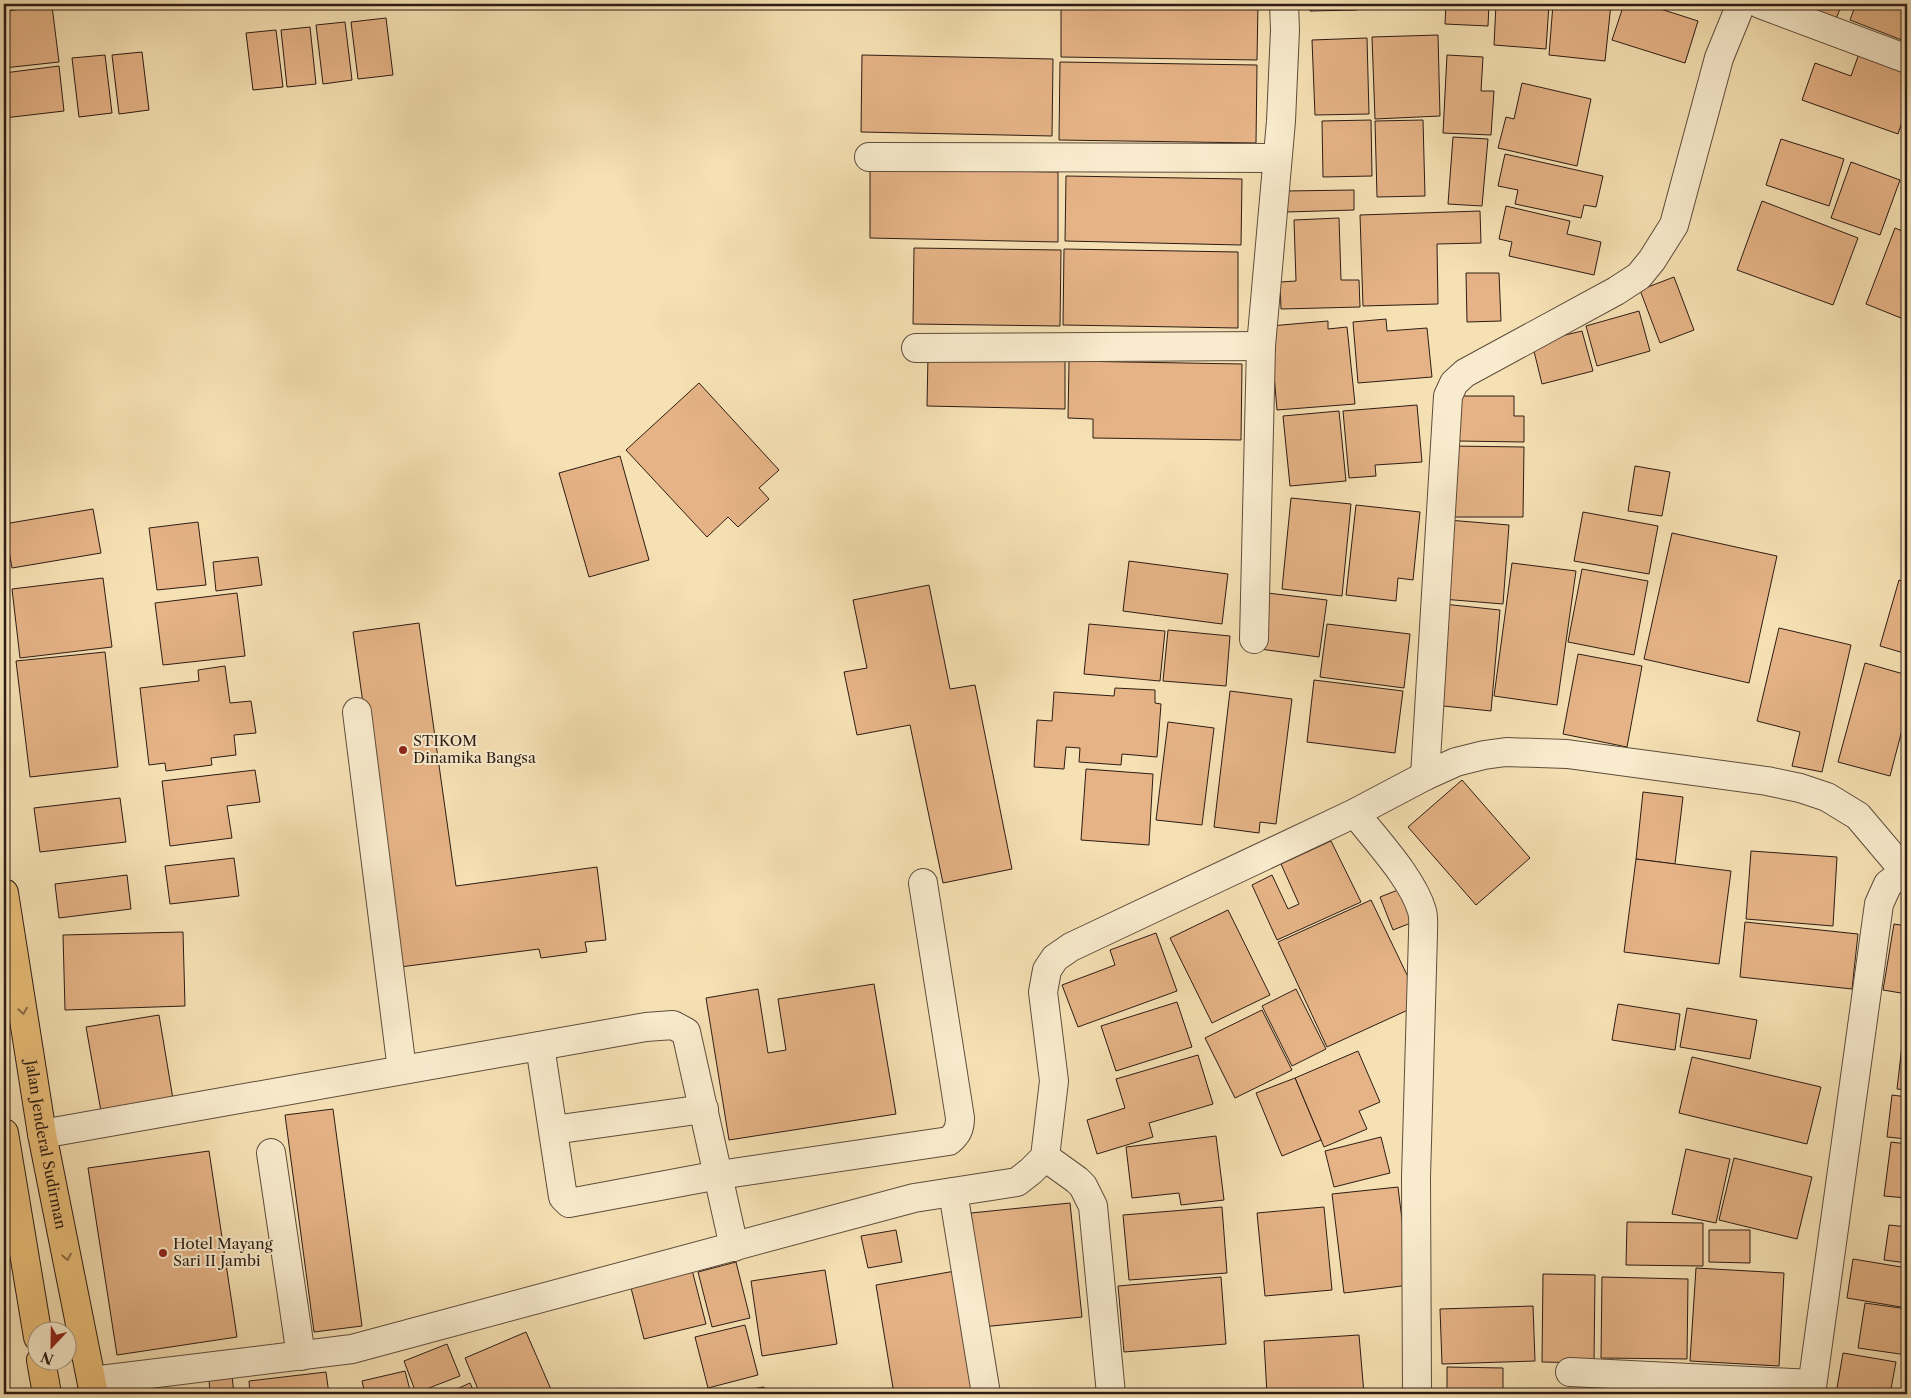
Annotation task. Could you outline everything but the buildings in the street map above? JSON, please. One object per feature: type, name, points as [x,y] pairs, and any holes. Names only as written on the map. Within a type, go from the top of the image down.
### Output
[{"type":"highway","name":"Jalan Jenderal Sudirman","points":[[4,893],[42,1134],[93,1388]]},
{"type":"highway","points":[[4,1132],[35,1320]]},
{"type":"highway","points":[[43,1370],[47,1394]]},
{"type":"street","points":[[1254,639],[1261,346],[1277,158],[1282,122],[1284,4]]},
{"type":"street","points":[[1425,776],[1448,396],[1454,382],[1465,373],[1616,291],[1639,276],[1652,260],[1674,225],[1719,58],[1741,4]]},
{"type":"street","points":[[1760,4],[1907,59]]},
{"type":"street","points":[[869,157],[1277,158]]},
{"type":"street","points":[[916,348],[1261,346]]},
{"type":"street","points":[[357,712],[402,1070]]},
{"type":"street","points":[[93,1388],[352,1349],[914,1198],[1017,1182],[1045,1157],[1054,1081],[1043,992],[1048,970],[1055,958],[1071,947],[1355,813],[1456,762],[1506,752],[1567,754],[1767,781],[1800,788],[1827,797],[1858,816],[1906,872],[1888,884],[1879,904],[1811,1389],[1570,1372]]},
{"type":"street","points":[[1355,813],[1405,877],[1414,892],[1422,912],[1416,1177],[1416,1394]]},
{"type":"street","points":[[540,1046],[563,1197],[570,1203],[719,1175],[944,1143],[956,1135],[960,1127],[960,1118],[923,883]]},
{"type":"street","points":[[42,1134],[646,1027],[673,1025],[686,1032],[734,1246]]},
{"type":"street","points":[[553,1130],[704,1109]]},
{"type":"street","points":[[271,1153],[301,1356]]},
{"type":"street","points":[[1045,1157],[1083,1186],[1093,1206],[1111,1394]]},
{"type":"street","points":[[953,1192],[986,1394]]},
{"type":"place","name":"STIKOM Dinamika Bangsa","points":[[403,750]]},
{"type":"place","name":"Hotel Mayang Sari II Jambi","points":[[163,1253]]}]
